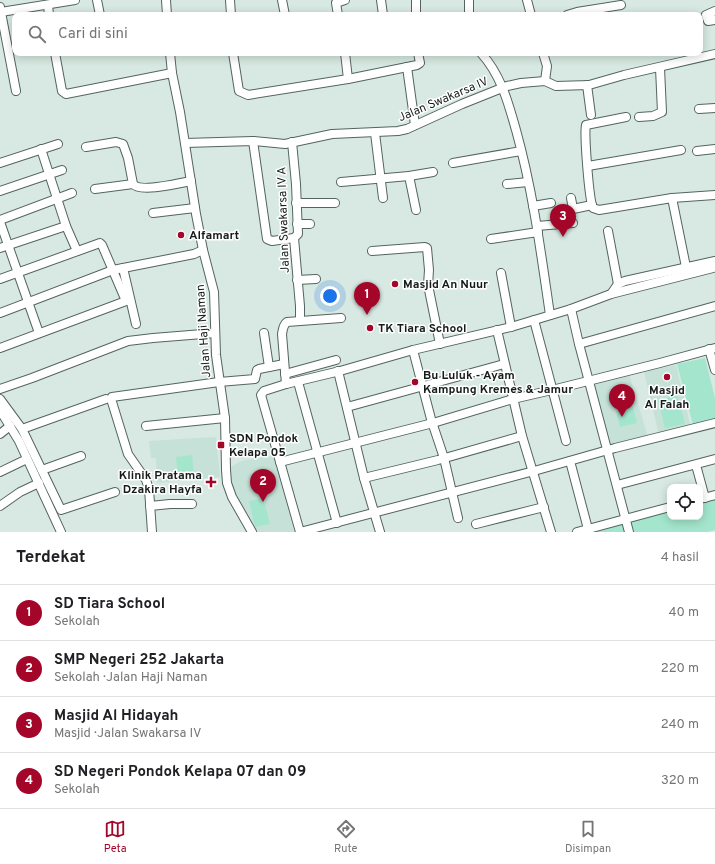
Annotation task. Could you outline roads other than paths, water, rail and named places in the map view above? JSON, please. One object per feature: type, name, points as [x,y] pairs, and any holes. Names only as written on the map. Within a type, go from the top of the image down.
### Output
[{"type":"street","points":[[16,91],[0,10],[48,5],[75,0]]},
{"type":"street","points":[[97,0],[99,12]]},
{"type":"street","points":[[166,0],[167,12]]},
{"type":"street","points":[[230,0],[231,12]]},
{"type":"street","points":[[282,0],[284,12]]},
{"type":"street","points":[[338,12],[336,2],[345,0]]},
{"type":"street","points":[[380,0],[382,12]]},
{"type":"street","points":[[416,0],[416,12]]},
{"type":"street","points":[[469,0],[469,12]]},
{"type":"street","points":[[528,0],[530,12]]},
{"type":"street","points":[[577,12],[618,4]]},
{"type":"street","points":[[48,5],[49,12]]},
{"type":"street","points":[[715,11],[706,15],[708,21],[715,20]]},
{"type":"street","points":[[483,56],[503,87],[521,83],[545,81],[556,86],[587,85],[715,54]]},
{"type":"street","points":[[56,56],[62,92],[66,94],[172,73]]},
{"type":"street","name":"Jalan Haji Naman","points":[[170,56],[184,143],[192,181],[195,208],[203,250],[214,292],[216,355],[225,418],[227,483],[232,497],[252,532]]},
{"type":"street","points":[[233,56],[239,91],[245,94],[348,79],[407,67],[419,64],[418,56]]},
{"type":"street","points":[[344,56],[348,79]]},
{"type":"street","points":[[544,56],[547,66],[545,81]]},
{"type":"street","points":[[407,67],[415,125]]},
{"type":"street","points":[[639,116],[654,116],[662,112],[660,68]]},
{"type":"street","points":[[587,85],[591,115]]},
{"type":"street","name":"Jalan Swakarsa IV","points":[[184,143],[254,141],[285,144],[332,134],[398,131],[407,129],[467,101],[503,87],[521,151],[538,229],[550,315]]},
{"type":"street","points":[[699,110],[715,108]]},
{"type":"street","points":[[593,207],[588,166],[586,125],[626,117]]},
{"type":"street","points":[[375,133],[383,198]]},
{"type":"street","points":[[254,141],[267,239],[272,241],[294,238]]},
{"type":"street","points":[[86,147],[116,142],[123,144],[128,158],[133,184]]},
{"type":"street","name":"Jalan Swakarsa IV A","points":[[292,142],[298,234],[294,238],[300,321]]},
{"type":"street","points":[[0,163],[58,144]]},
{"type":"street","points":[[41,149],[66,226],[77,251]]},
{"type":"street","points":[[697,151],[715,149]]},
{"type":"street","points":[[588,166],[681,150]]},
{"type":"street","points":[[453,163],[521,151]]},
{"type":"street","points":[[0,191],[62,170]]},
{"type":"street","points":[[341,182],[410,176],[433,172]]},
{"type":"street","points":[[410,176],[416,210]]},
{"type":"street","points":[[95,189],[133,184],[137,187],[155,187],[192,181]]},
{"type":"street","points":[[507,184],[528,182]]},
{"type":"street","points":[[39,333],[18,272],[4,246],[0,221],[72,193]]},
{"type":"street","points":[[571,198],[573,209],[593,207],[599,210],[672,198],[715,195]]},
{"type":"street","points":[[672,198],[686,267]]},
{"type":"street","points":[[296,203],[335,203]]},
{"type":"street","points":[[533,206],[551,203]]},
{"type":"street","points":[[153,213],[195,208]]},
{"type":"street","points":[[491,238],[573,223]]},
{"type":"street","points":[[297,224],[310,224]]},
{"type":"street","points":[[4,246],[66,226]]},
{"type":"street","points":[[608,231],[618,284]]},
{"type":"street","points":[[0,279],[101,243],[125,299],[125,302],[0,348]]},
{"type":"street","points":[[372,251],[427,248],[429,270],[428,285],[440,344]]},
{"type":"street","points":[[0,313],[113,270],[194,254],[203,250]]},
{"type":"street","points":[[611,294],[618,284],[625,281],[686,267],[714,264]]},
{"type":"street","points":[[714,264],[611,294],[571,309],[534,320],[286,384],[264,391],[261,395],[300,532],[715,423]]},
{"type":"street","points":[[124,268],[136,324]]},
{"type":"street","points":[[501,273],[511,326]]},
{"type":"street","points":[[297,280],[316,279]]},
{"type":"street","points":[[579,344],[715,306]]},
{"type":"street","points":[[571,309],[579,344],[630,532]]},
{"type":"street","points":[[286,384],[282,334],[284,325],[288,322],[341,318]]},
{"type":"street","points":[[534,320],[566,441]]},
{"type":"street","points":[[497,330],[522,436],[534,471],[551,532]]},
{"type":"street","points":[[0,389],[45,374],[128,342],[152,338],[215,333]]},
{"type":"street","points":[[264,333],[269,367]]},
{"type":"street","points":[[280,462],[433,423],[513,399],[590,381],[712,348],[715,370]]},
{"type":"street","points":[[413,350],[422,386],[444,458],[458,518]]},
{"type":"street","points":[[285,374],[336,360]]},
{"type":"street","points":[[152,532],[149,489],[146,480],[128,454],[112,398],[219,382],[255,379],[257,370],[284,364]]},
{"type":"street","points":[[347,407],[504,364]]},
{"type":"street","points":[[338,371],[364,478],[380,532]]},
{"type":"street","points":[[298,382],[337,523]]},
{"type":"street","points":[[0,399],[22,429],[61,510],[114,492]]},
{"type":"street","points":[[22,429],[106,399]]},
{"type":"street","points":[[0,410],[19,441],[61,532]]},
{"type":"street","points":[[146,426],[225,418]]},
{"type":"street","points":[[0,434],[10,426]]},
{"type":"street","points":[[364,478],[444,458],[522,436]]},
{"type":"street","points":[[42,470],[81,456]]},
{"type":"street","points":[[0,472],[27,458]]},
{"type":"street","points":[[617,485],[715,459]]},
{"type":"street","points":[[570,461],[588,529]]},
{"type":"street","points":[[696,465],[700,484]]},
{"type":"street","points":[[0,506],[20,492],[39,483]]},
{"type":"street","points":[[703,499],[715,495]]},
{"type":"street","points":[[150,506],[192,504]]},
{"type":"street","points":[[476,524],[544,507]]},
{"type":"street","points":[[578,532],[667,509]]},
{"type":"place","name":"Alfamart","points":[[181,235]]},
{"type":"place","name":"Masjid Al Hidayah","points":[[563,237]]},
{"type":"place","name":"Masjid An Nuur","points":[[395,284]]},
{"type":"place","name":"SD Tiara School","points":[[367,315]]},
{"type":"place","name":"TK Tiara School","points":[[370,328]]},
{"type":"place","name":"Masjid Al Falah","points":[[667,377]]},
{"type":"place","name":"Bu Luluk - Ayam Kampung Kremes & Jamur","points":[[415,382]]},
{"type":"place","name":"SD Negeri Pondok Kelapa 07 dan 09","points":[[622,417]]},
{"type":"place","name":"SDN Pondok Kelapa 05","points":[[221,445]]},
{"type":"place","name":"Klinik Pratama Dzakira Hayfa","points":[[211,482]]},
{"type":"place","name":"SMP Negeri 252 Jakarta","points":[[263,502]]}]
